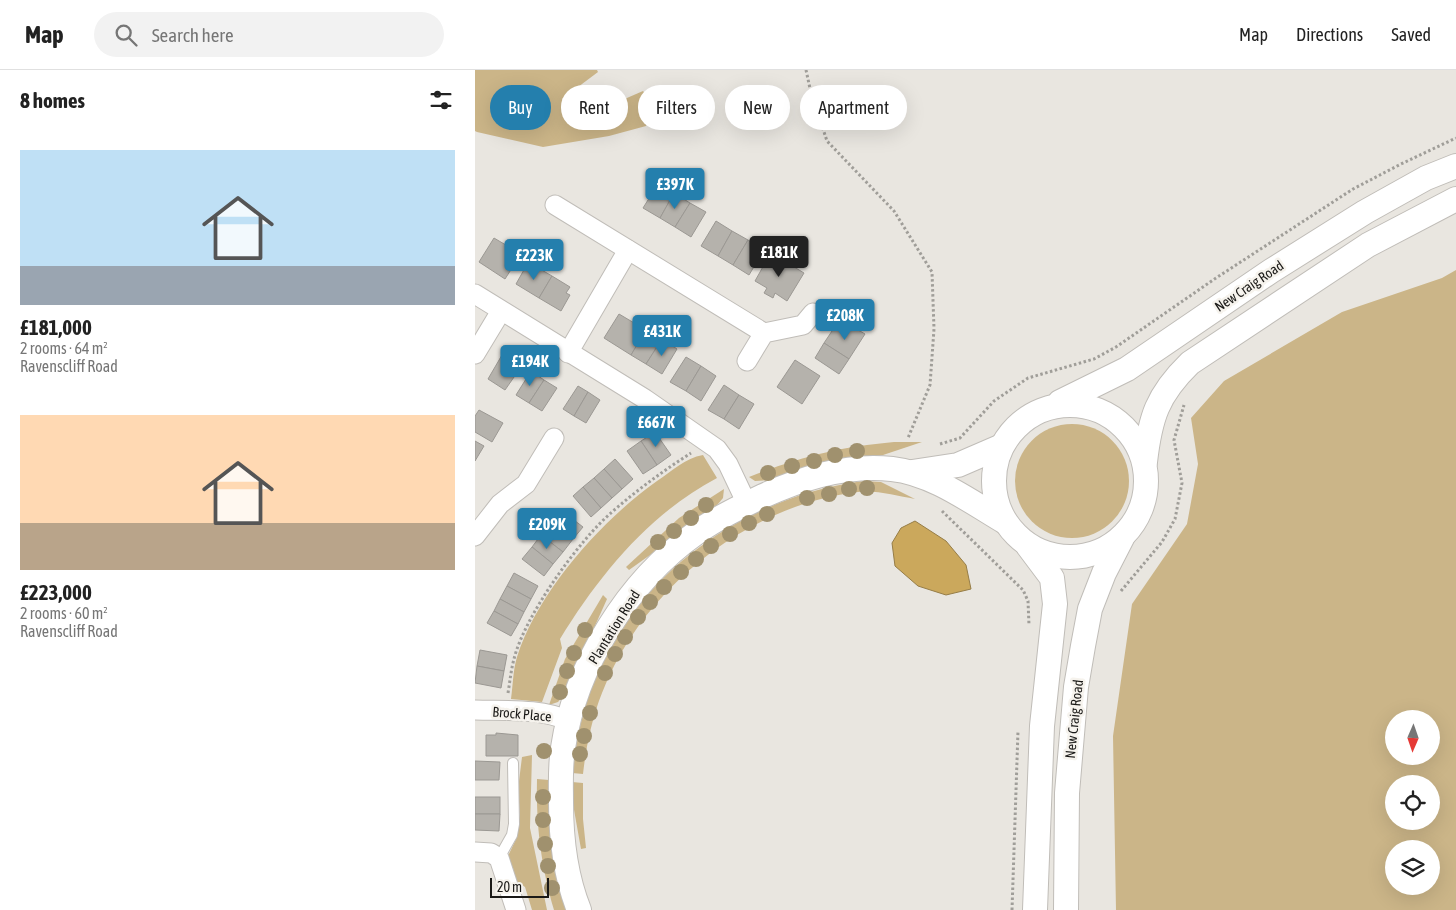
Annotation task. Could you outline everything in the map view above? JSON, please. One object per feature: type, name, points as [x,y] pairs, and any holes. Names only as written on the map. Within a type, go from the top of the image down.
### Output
[{"type":"street","name":"New Craig Road","points":[[1045,409],[1127,369],[1255,282],[1365,212],[1426,178],[1456,166]]},
{"type":"street","points":[[1025,543],[1044,553],[1065,558],[1086,556],[1106,549],[1123,537],[1136,521],[1144,502],[1147,483],[1145,462],[1149,426],[1154,411],[1174,378],[1190,363],[1368,245],[1456,200]]},
{"type":"street","points":[[555,205],[764,333],[803,326],[813,313]]},
{"type":"street","points":[[568,353],[629,250]]},
{"type":"street","points":[[475,294],[645,400],[719,450],[728,464],[747,504]]},
{"type":"street","points":[[475,354],[501,311]]},
{"type":"street","points":[[747,361],[764,333]]},
{"type":"street","points":[[1035,910],[1042,726],[1055,604],[1052,578],[1025,543],[1005,522],[994,492],[993,477],[1002,446],[1013,430],[1027,417],[1045,409],[1065,404],[1087,406],[1107,413],[1124,426],[1137,443],[1145,462]]},
{"type":"street","points":[[475,535],[500,504],[526,484],[554,438]]},
{"type":"street","name":"Plantation Road","points":[[912,472],[958,465],[1002,446]]},
{"type":"street","name":"Plantation Road","points":[[579,910],[567,873],[561,824],[563,748],[569,722],[589,665],[627,601],[670,554],[695,533],[747,504],[797,482],[834,472],[891,468],[912,472],[955,493],[1005,522]]},
{"type":"street","name":"New Craig Road","points":[[1066,910],[1067,793],[1076,687],[1090,608],[1104,573],[1123,537]]},
{"type":"street","name":"Brock Place","points":[[475,710],[506,710],[544,714],[569,722]]},
{"type":"street","points":[[475,852],[491,853],[499,858],[516,910]]},
{"type":"lane","points":[[499,858],[513,830],[515,815],[512,793],[513,763]]},
{"type":"path","points":[[806,70],[811,93],[827,141],[895,211],[932,272],[935,329],[929,385],[908,438]]},
{"type":"path","points":[[952,442],[967,432],[994,401],[1028,378],[1094,359],[1116,347],[1224,272],[1353,190],[1401,164],[1456,138]]},
{"type":"path","points":[[1117,596],[1161,542],[1175,519],[1182,484],[1174,440],[1179,417],[1188,397]]},
{"type":"path","points":[[506,710],[514,658],[521,641],[536,611],[584,540],[610,512],[705,440]]},
{"type":"path","points":[[943,512],[1023,590],[1029,609],[1028,633]]},
{"type":"path","points":[[1012,910],[1016,758],[1019,724]]},
{"type":"shaded area","points":[[475,70],[597,70],[598,72],[581,85],[561,85],[561,130],[628,130],[628,98],[638,93],[638,128],[609,136],[543,147],[475,131]]},
{"type":"shaded area","points":[[1456,270],[1456,910],[1116,910],[1113,736],[1132,604],[1187,524],[1198,464],[1191,418],[1224,381],[1342,312],[1442,278]]},
{"type":"shaded area","points":[[1072,424],[1094,429],[1112,441],[1124,459],[1129,481],[1124,503],[1112,521],[1094,533],[1072,538],[1050,533],[1032,521],[1020,503],[1015,481],[1020,459],[1032,441],[1050,429]]},
{"type":"shaded area","points":[[894,442],[922,442],[883,455],[857,458],[772,480],[755,481],[749,477],[820,454]]},
{"type":"shaded area","points":[[703,455],[717,478],[669,509],[609,569],[560,639],[562,648],[542,702],[511,699],[517,657],[527,632],[540,607],[574,559],[594,536],[636,497],[679,465]]},
{"type":"shaded area","points":[[863,481],[881,482],[915,499],[880,493],[858,492],[817,500],[777,514],[739,534],[703,558],[671,587],[643,620],[620,655],[595,712],[583,774],[572,773],[583,714],[598,671],[626,622],[651,591],[680,562],[713,538],[748,517],[785,501],[823,489]]},
{"type":"shaded area","points":[[724,489],[723,498],[713,510],[629,570],[626,567],[679,518]]},
{"type":"shaded area","points":[[915,521],[946,541],[966,565],[971,589],[946,595],[918,586],[895,566],[892,543],[901,528]]},
{"type":"shaded area","points":[[603,595],[607,599],[564,695],[558,702],[549,705],[565,659]]},
{"type":"shaded area","points":[[532,755],[530,828],[547,910],[532,910],[525,887],[515,880],[513,868],[507,858],[517,837],[520,815],[518,789],[522,757]]},
{"type":"shaded area","points":[[537,779],[549,780],[550,814],[555,861],[568,910],[554,910],[549,893],[540,846],[537,813]]},
{"type":"shaded area","points":[[572,782],[583,783],[583,819],[586,848],[581,849],[571,793]]},
{"type":"building","points":[[658,184],[674,193],[660,218],[643,208]]},
{"type":"building","points":[[674,193],[690,203],[675,227],[660,218]]},
{"type":"building","points":[[690,203],[706,212],[691,237],[675,227]]},
{"type":"building","points":[[716,221],[732,231],[718,256],[701,246]]},
{"type":"building","points":[[732,231],[748,240],[733,265],[718,256]]},
{"type":"building","points":[[494,238],[521,254],[505,279],[479,262]]},
{"type":"building","points":[[748,240],[764,250],[749,275],[733,265]]},
{"type":"building","points":[[769,256],[783,265],[786,262],[804,273],[787,301],[775,293],[773,298],[764,293],[767,288],[755,281]]},
{"type":"building","points":[[533,265],[552,276],[539,298],[516,284],[525,268],[529,270]]},
{"type":"building","points":[[552,276],[570,287],[566,293],[570,295],[561,311],[539,298]]},
{"type":"building","points":[[619,314],[646,330],[631,355],[604,338]]},
{"type":"building","points":[[848,324],[865,334],[849,359],[824,343],[834,328],[843,333]]},
{"type":"building","points":[[646,330],[662,339],[646,364],[631,355]]},
{"type":"building","points":[[662,339],[677,349],[662,374],[646,364]]},
{"type":"building","points":[[824,343],[849,359],[839,374],[815,358]]},
{"type":"building","points":[[502,355],[521,367],[505,390],[488,379]]},
{"type":"building","points":[[686,357],[701,366],[686,391],[670,382]]},
{"type":"building","points":[[795,360],[820,376],[802,404],[777,387]]},
{"type":"building","points":[[701,366],[716,376],[701,401],[686,391]]},
{"type":"building","points":[[531,371],[544,380],[529,403],[516,395]]},
{"type":"building","points":[[544,380],[557,388],[542,411],[529,403]]},
{"type":"building","points":[[724,385],[739,395],[724,419],[708,410]]},
{"type":"building","points":[[578,386],[588,392],[574,416],[563,409]]},
{"type":"building","points":[[588,392],[600,400],[586,423],[574,416]]},
{"type":"building","points":[[739,395],[754,404],[739,429],[724,419]]},
{"type":"building","points":[[479,410],[503,423],[492,442],[475,432],[475,416]]},
{"type":"building","points":[[655,432],[671,455],[657,465],[641,441]]},
{"type":"building","points":[[475,441],[484,446],[475,461]]},
{"type":"building","points":[[641,441],[657,465],[643,474],[627,451]]},
{"type":"building","points":[[615,459],[633,479],[622,489],[604,469]]},
{"type":"building","points":[[604,469],[622,489],[612,498],[594,478]]},
{"type":"building","points":[[594,478],[612,498],[601,508],[583,487]]},
{"type":"building","points":[[583,487],[601,508],[591,517],[573,496]]},
{"type":"building","points":[[561,510],[583,527],[573,539],[551,522]]},
{"type":"building","points":[[551,522],[573,539],[563,552],[541,535]]},
{"type":"building","points":[[541,535],[563,552],[553,564],[532,547]]},
{"type":"building","points":[[532,547],[553,564],[544,576],[522,559]]},
{"type":"building","points":[[514,573],[538,586],[531,599],[507,586]]},
{"type":"building","points":[[507,586],[531,599],[524,612],[500,599]]},
{"type":"building","points":[[500,599],[524,612],[518,624],[494,611]]},
{"type":"building","points":[[494,611],[518,624],[511,636],[487,623]]},
{"type":"building","points":[[480,650],[507,655],[504,671],[477,666]]},
{"type":"building","points":[[477,666],[504,671],[501,688],[475,683]]},
{"type":"building","points":[[496,733],[518,735],[518,756],[486,756],[486,735],[496,735]]},
{"type":"building","points":[[475,761],[500,762],[499,780],[475,780]]},
{"type":"building","points":[[475,797],[500,797],[500,814],[475,814]]},
{"type":"building","points":[[475,814],[500,814],[499,831],[475,830]]}]
